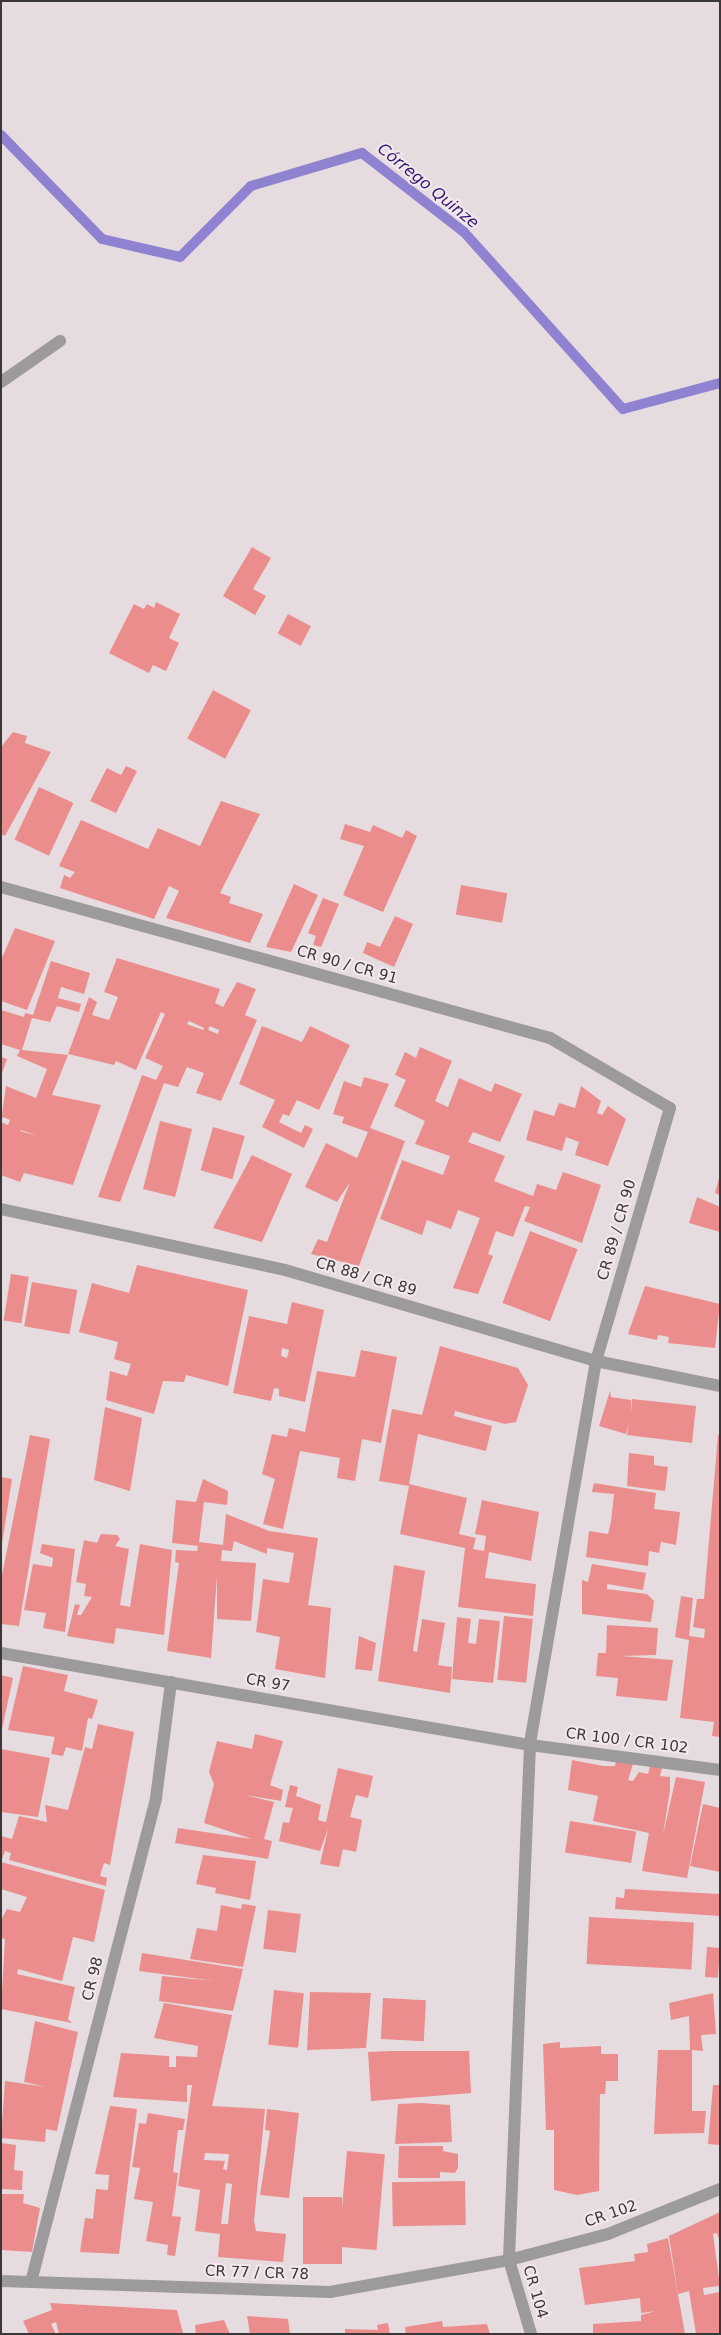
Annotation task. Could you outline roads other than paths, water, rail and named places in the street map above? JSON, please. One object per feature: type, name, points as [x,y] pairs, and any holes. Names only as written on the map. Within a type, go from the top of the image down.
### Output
[{"type":"street","points":[[1,382],[60,341]]},
{"type":"street","name":"CR 90 / CR 91","points":[[1,887],[550,1038],[670,1108]]},
{"type":"street","name":"CR 89 / CR 90","points":[[530,1745],[596,1361],[670,1108]]},
{"type":"street","name":"CR 88 / CR 89","points":[[1,1209],[285,1270],[596,1361],[720,1386]]},
{"type":"street","name":"CR 97","points":[[1,1653],[530,1745]]},
{"type":"street","name":"CR 98","points":[[32,2282],[156,1798],[171,1682]]},
{"type":"street","name":"CR 100 / CR 102","points":[[530,1745],[720,1770]]},
{"type":"street","name":"CR 104","points":[[530,1745],[509,2260],[531,2334]]},
{"type":"street","name":"CR 102","points":[[509,2260],[608,2234],[720,2189]]},
{"type":"street","name":"CR 77 / CR 78","points":[[1,2281],[330,2292],[509,2260]]},
{"type":"waterway","name":"Córrego Quinze","points":[[1,135],[102,239],[180,257],[251,186],[362,153],[464,232],[623,409],[720,383]]}]
